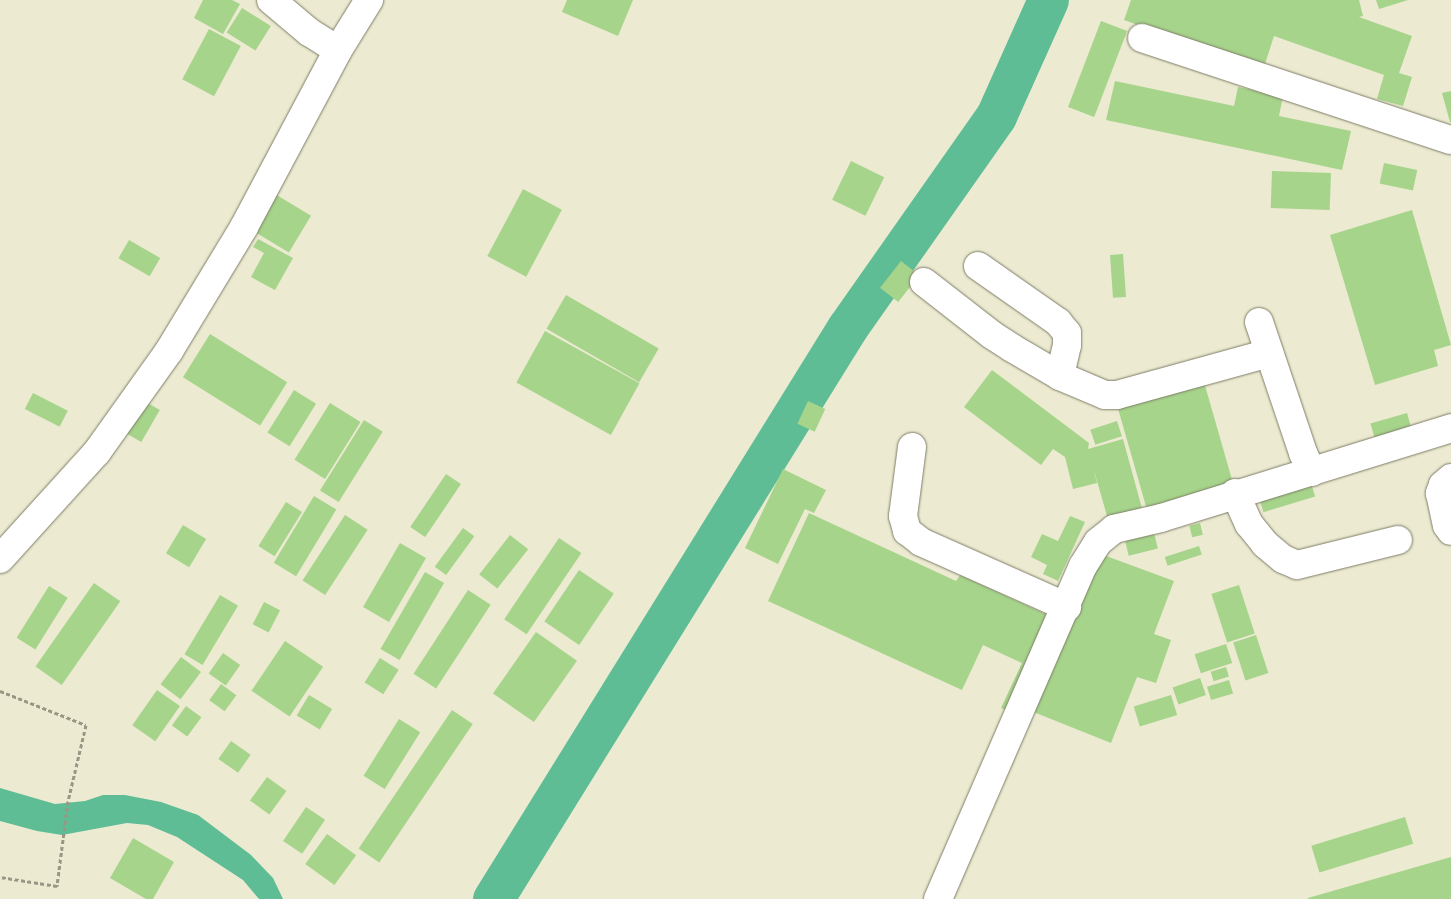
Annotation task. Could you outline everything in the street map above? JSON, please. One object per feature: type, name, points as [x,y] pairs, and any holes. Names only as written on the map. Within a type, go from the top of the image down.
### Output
[{"type":"street","points":[[271,0],[309,32],[338,50]]},
{"type":"street","points":[[0,559],[96,452],[168,351],[244,228],[338,50],[369,0]]},
{"type":"street","points":[[1142,38],[1451,140]]},
{"type":"street","points":[[978,266],[1058,322],[1067,333],[1067,345],[1060,376]]},
{"type":"street","points":[[924,282],[992,335],[1060,376],[1105,395],[1117,395],[1269,353]]},
{"type":"street","points":[[1259,322],[1303,453],[1312,472]]},
{"type":"street","points":[[938,899],[1067,608],[1083,566],[1098,542],[1114,529],[1161,518],[1235,493],[1312,472],[1451,428]]},
{"type":"street","points":[[912,447],[903,516],[906,531],[921,542],[1067,608]]},
{"type":"street","points":[[1451,478],[1443,485],[1440,493],[1447,525],[1451,531]]},
{"type":"street","points":[[1235,493],[1249,524],[1265,544],[1283,559],[1297,565],[1398,540]]},
{"type":"path","points":[[0,691],[86,725],[68,801],[59,852],[57,886],[0,877]]},
{"type":"shaded area","points":[[0,788],[55,804],[85,801],[103,795],[125,795],[161,802],[198,815],[251,855],[273,878],[283,899],[259,899],[243,880],[177,837],[148,825],[127,823],[62,835],[37,831],[0,821]]},
{"type":"building","points":[[203,0],[232,0],[240,4],[223,34],[194,18]]},
{"type":"building","points":[[567,0],[633,0],[618,36],[562,12]]},
{"type":"building","points":[[1131,0],[1359,0],[1363,16],[1359,17],[1412,36],[1399,73],[1412,77],[1403,106],[1377,99],[1384,75],[1274,36],[1263,70],[1124,20]]},
{"type":"building","points":[[1376,0],[1408,0],[1379,9]]},
{"type":"building","points":[[242,8],[271,26],[255,51],[227,33]]},
{"type":"building","points":[[1101,21],[1127,31],[1094,117],[1068,107]]},
{"type":"building","points":[[209,29],[241,46],[214,96],[182,79]]},
{"type":"building","points":[[1115,81],[1234,106],[1238,87],[1283,96],[1279,116],[1351,131],[1342,170],[1106,120]]},
{"type":"building","points":[[1451,91],[1451,122],[1450,122],[1442,93]]},
{"type":"building","points":[[851,161],[884,177],[865,216],[832,200]]},
{"type":"building","points":[[1384,163],[1417,170],[1413,191],[1380,184]]},
{"type":"building","points":[[1272,171],[1331,173],[1330,210],[1271,208]]},
{"type":"building","points":[[523,189],[562,210],[526,277],[487,256]]},
{"type":"building","points":[[275,194],[311,216],[289,252],[253,231]]},
{"type":"building","points":[[1412,210],[1451,345],[1434,350],[1438,366],[1375,385],[1330,235]]},
{"type":"building","points":[[258,239],[293,258],[275,290],[251,277],[264,253],[253,247]]},
{"type":"building","points":[[129,240],[160,258],[150,276],[119,258]]},
{"type":"building","points":[[1123,254],[1126,297],[1113,298],[1110,255]]},
{"type":"building","points":[[901,261],[919,275],[898,302],[880,288]]},
{"type":"building","points":[[566,295],[659,348],[639,382],[546,329]]},
{"type":"building","points":[[545,331],[639,383],[611,435],[516,383]]},
{"type":"building","points":[[210,334],[287,382],[260,425],[183,377]]},
{"type":"building","points":[[992,370],[1089,443],[1088,449],[1123,439],[1143,512],[1109,523],[1093,467],[1097,483],[1073,489],[1065,457],[1053,449],[1041,465],[964,407]]},
{"type":"building","points":[[1204,382],[1235,489],[1148,514],[1117,407]]},
{"type":"building","points":[[294,390],[316,404],[290,446],[268,432]]},
{"type":"building","points":[[33,393],[68,411],[60,427],[25,409]]},
{"type":"building","points":[[139,398],[160,410],[141,442],[120,430]]},
{"type":"building","points":[[808,401],[825,409],[815,432],[797,424]]},
{"type":"building","points":[[330,403],[361,422],[325,479],[294,460]]},
{"type":"building","points":[[1407,413],[1412,431],[1376,442],[1370,423]]},
{"type":"building","points":[[364,420],[383,432],[339,502],[320,490]]},
{"type":"building","points":[[1117,421],[1122,436],[1095,445],[1090,430]]},
{"type":"building","points":[[783,469],[826,490],[814,513],[805,509],[778,564],[745,548]]},
{"type":"building","points":[[446,474],[461,484],[425,537],[410,527]]},
{"type":"building","points":[[1311,483],[1315,496],[1263,512],[1259,499]]},
{"type":"building","points":[[314,496],[336,509],[296,576],[274,563]]},
{"type":"building","points":[[286,502],[302,512],[275,556],[258,546]]},
{"type":"building","points":[[809,513],[956,581],[960,575],[1052,617],[1008,711],[1001,708],[1022,663],[983,645],[962,690],[768,601]]},
{"type":"building","points":[[345,515],[368,530],[325,595],[303,580]]},
{"type":"building","points":[[1070,516],[1085,522],[1058,581],[1043,574],[1047,565],[1031,557],[1042,534],[1058,541]]},
{"type":"building","points":[[1200,523],[1203,535],[1192,537],[1189,526]]},
{"type":"building","points":[[183,525],[206,539],[189,567],[166,553]]},
{"type":"building","points":[[463,528],[474,536],[446,575],[435,567]]},
{"type":"building","points":[[1154,533],[1158,549],[1129,556],[1125,540]]},
{"type":"building","points":[[510,535],[528,549],[497,589],[479,574]]},
{"type":"building","points":[[559,538],[581,553],[527,634],[504,619]]},
{"type":"building","points":[[400,543],[426,558],[389,622],[363,607]]},
{"type":"building","points":[[1199,546],[1202,555],[1168,566],[1165,557]]},
{"type":"building","points":[[1098,553],[1174,581],[1154,634],[1171,640],[1156,683],[1137,677],[1111,743],[1031,711]]},
{"type":"building","points":[[579,570],[614,593],[579,645],[544,621]]},
{"type":"building","points":[[425,572],[444,583],[400,660],[380,649]]},
{"type":"building","points":[[94,583],[120,601],[62,685],[35,667]]},
{"type":"building","points":[[1239,585],[1255,634],[1227,642],[1211,594]]},
{"type":"building","points":[[49,586],[68,598],[35,649],[17,638]]},
{"type":"building","points":[[468,590],[491,605],[436,689],[414,674]]},
{"type":"building","points":[[220,595],[238,606],[202,665],[184,654]]},
{"type":"building","points":[[264,602],[280,610],[269,632],[253,624]]},
{"type":"building","points":[[536,632],[577,661],[534,722],[493,693]]},
{"type":"building","points":[[1256,635],[1268,673],[1246,680],[1233,642]]},
{"type":"building","points":[[285,641],[323,667],[290,716],[251,691]]},
{"type":"building","points":[[1226,644],[1232,663],[1201,673],[1195,654]]},
{"type":"building","points":[[223,653],[240,665],[226,686],[209,673]]},
{"type":"building","points":[[181,657],[201,672],[181,699],[161,684]]},
{"type":"building","points":[[380,658],[399,670],[383,694],[365,683]]},
{"type":"building","points":[[1226,667],[1229,677],[1214,681],[1211,672]]},
{"type":"building","points":[[1200,678],[1206,695],[1178,704],[1173,687]]},
{"type":"building","points":[[1229,680],[1233,693],[1211,700],[1207,687]]},
{"type":"building","points":[[221,684],[236,695],[225,711],[209,700]]},
{"type":"building","points":[[157,690],[180,706],[155,741],[132,725]]},
{"type":"building","points":[[309,695],[332,709],[320,729],[297,716]]},
{"type":"building","points":[[1171,695],[1177,715],[1140,726],[1134,706]]},
{"type":"building","points":[[186,706],[201,717],[187,737],[172,725]]},
{"type":"building","points":[[452,710],[473,724],[379,862],[359,848]]},
{"type":"building","points":[[399,719],[420,732],[385,789],[363,776]]},
{"type":"building","points":[[231,741],[251,755],[238,773],[218,759]]},
{"type":"building","points":[[267,777],[286,791],[269,815],[250,800]]},
{"type":"building","points":[[306,807],[325,820],[302,854],[283,841]]},
{"type":"building","points":[[1405,817],[1413,844],[1319,872],[1311,846]]},
{"type":"building","points":[[327,834],[356,855],[334,885],[305,864]]},
{"type":"building","points":[[133,838],[174,862],[153,899],[146,899],[110,878]]},
{"type":"building","points":[[1451,857],[1451,899],[1308,899],[1308,898]]},
{"type":"waterway","points":[[493,899],[847,328],[996,116],[1048,0]]}]
